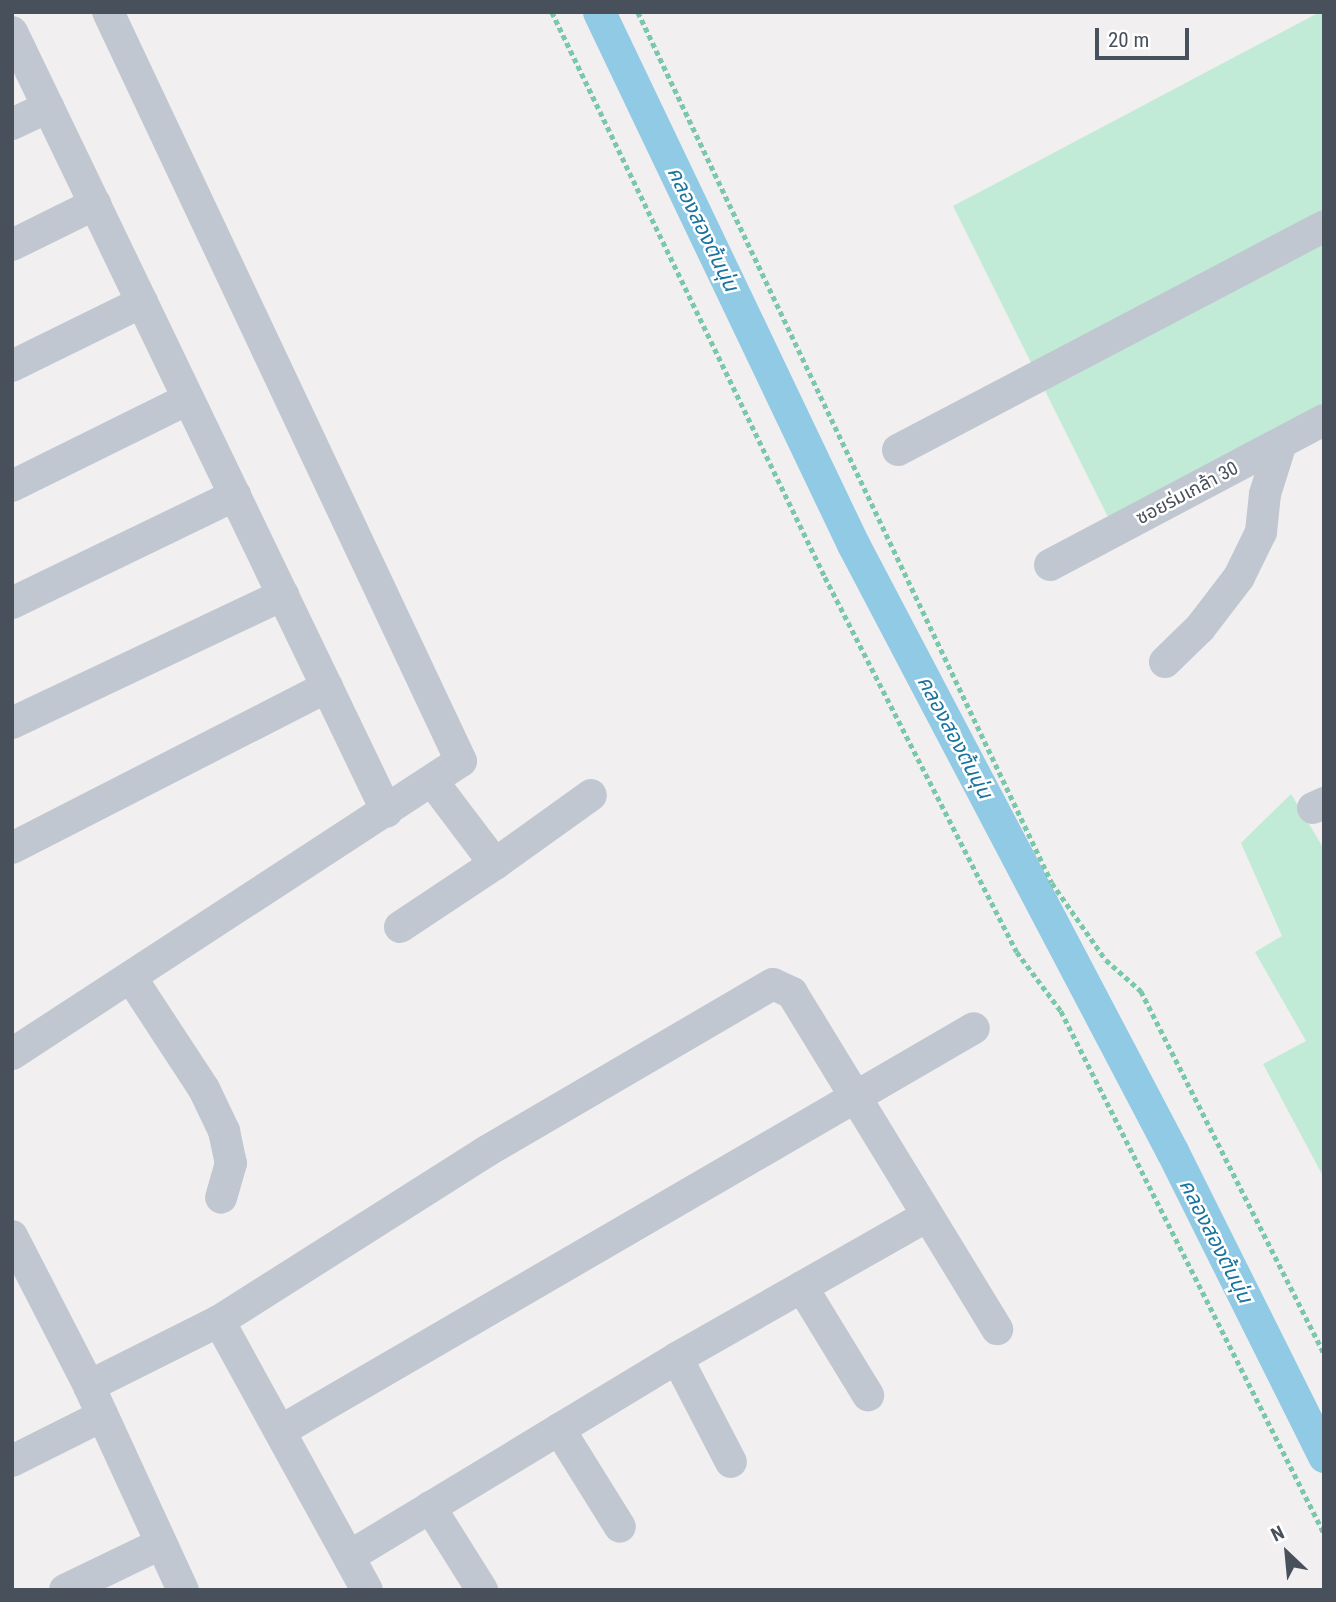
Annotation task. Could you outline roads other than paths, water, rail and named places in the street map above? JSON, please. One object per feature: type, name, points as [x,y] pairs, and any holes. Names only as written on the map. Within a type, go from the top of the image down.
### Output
[{"type":"street","points":[[12,1054],[458,767],[461,757],[108,12]]},
{"type":"street","points":[[12,32],[387,812]]},
{"type":"street","points":[[12,124],[48,107]]},
{"type":"street","points":[[12,245],[95,204]]},
{"type":"street","points":[[898,450],[1324,226]]},
{"type":"street","points":[[12,366],[142,302]]},
{"type":"street","points":[[12,486],[188,399]]},
{"type":"street","name":"ซอยร่มเกล้า 30","points":[[1050,565],[1324,419]]},
{"type":"street","points":[[1165,662],[1200,628],[1239,577],[1261,532],[1265,494],[1281,443]]},
{"type":"street","points":[[12,603],[234,495]]},
{"type":"street","points":[[12,723],[283,595]]},
{"type":"street","points":[[12,848],[327,687]]},
{"type":"street","points":[[433,782],[495,864]]},
{"type":"street","points":[[400,927],[495,864],[591,795]]},
{"type":"street","points":[[132,979],[204,1088],[223,1131],[231,1163],[221,1198]]},
{"type":"street","points":[[89,1386],[219,1321],[487,1151],[774,984],[792,993],[925,1217],[997,1329]]},
{"type":"street","points":[[282,1430],[974,1028]]},
{"type":"street","points":[[350,1556],[677,1358],[925,1217]]},
{"type":"street","points":[[12,1236],[24,1292],[89,1386],[183,1590]]},
{"type":"street","points":[[802,1287],[868,1395]]},
{"type":"street","points":[[219,1321],[282,1430],[367,1590]]},
{"type":"street","points":[[677,1358],[731,1462]]},
{"type":"street","points":[[12,1461],[102,1416]]},
{"type":"street","points":[[559,1429],[620,1527]]},
{"type":"street","points":[[430,1507],[482,1590]]},
{"type":"street","points":[[65,1590],[160,1544]]},
{"type":"waterway","name":"คลองสองต้นนุ่น","points":[[599,12],[853,544],[1172,1151],[1324,1456]]}]
